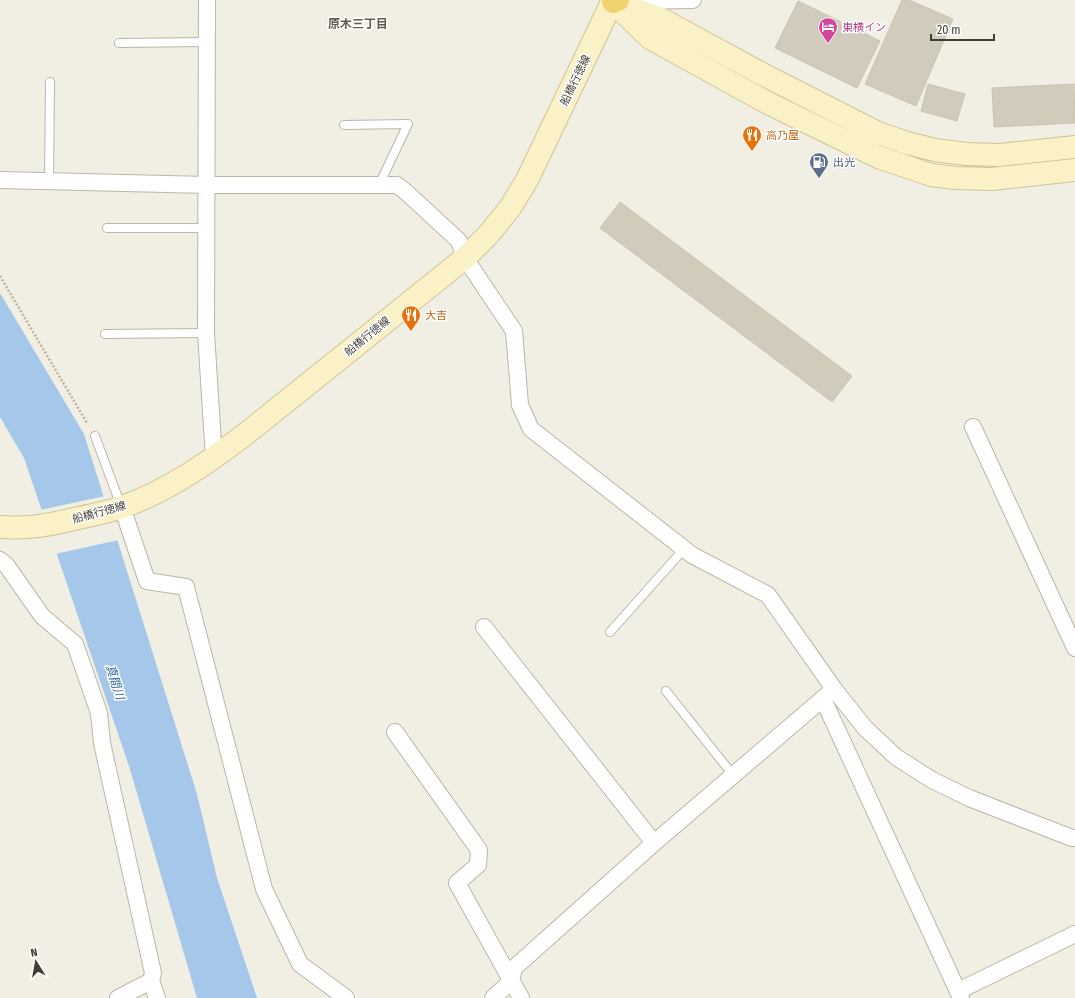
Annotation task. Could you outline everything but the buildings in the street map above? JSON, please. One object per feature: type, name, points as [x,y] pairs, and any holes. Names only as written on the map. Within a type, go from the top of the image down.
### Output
[{"type":"street","points":[[207,0],[206,333],[214,458]]},
{"type":"street","points":[[614,0],[693,0]]},
{"type":"street","points":[[614,0],[659,18],[766,76],[878,133],[907,143],[941,151],[966,154],[999,155],[1075,147]]},
{"type":"street","points":[[614,0],[650,38],[768,103],[838,139],[878,157],[931,175],[955,178],[992,179],[1075,170]]},
{"type":"street","name":"船橋行徳線","points":[[0,527],[14,528],[46,526],[118,508],[136,502],[183,477],[214,458],[247,433],[464,258],[488,235],[510,208],[527,180],[614,0]]},
{"type":"street","points":[[0,180],[206,185],[397,185],[459,241],[464,258],[514,331],[520,406],[531,430],[692,555],[768,595],[829,694],[959,995],[1075,934]]},
{"type":"street","points":[[973,427],[1075,648]]},
{"type":"street","points":[[118,508],[147,581],[186,587],[264,889],[300,964],[346,998]]},
{"type":"street","points":[[0,560],[7,566],[42,616],[75,644],[99,713],[102,744],[153,973],[151,981],[157,998]]},
{"type":"street","points":[[484,627],[654,843]]},
{"type":"street","points":[[493,998],[512,981],[514,968],[654,843],[829,694]]},
{"type":"street","points":[[829,694],[896,757],[932,780],[969,798],[1075,838]]},
{"type":"street","points":[[395,732],[479,850],[478,865],[457,883],[520,998]]},
{"type":"street","points":[[118,998],[151,981]]},
{"type":"lane","points":[[119,44],[207,42]]},
{"type":"lane","points":[[49,182],[50,82]]},
{"type":"lane","points":[[344,124],[408,124],[379,186]]},
{"type":"lane","points":[[107,228],[206,228]]},
{"type":"lane","points":[[105,334],[206,333]]},
{"type":"lane","points":[[95,436],[118,508]]},
{"type":"lane","points":[[610,632],[684,549]]},
{"type":"lane","points":[[666,692],[733,775]]},
{"type":"path","points":[[0,276],[95,436]]},
{"type":"water","name":"真間川","points":[[0,293],[84,434],[197,794],[217,878],[257,998],[197,998],[129,766],[24,458],[0,417]]},
{"type":"pier","points":[[105,496],[119,540],[55,554],[40,510]]},
{"type":"place","name":"東横イン","points":[[828,44]]},
{"type":"place","name":"高乃屋","points":[[752,152]]},
{"type":"place","name":"出光","points":[[819,179]]},
{"type":"place","name":"大吉","points":[[411,332]]},
{"type":"district","name":"原木三丁目","points":[[358,24]]}]
